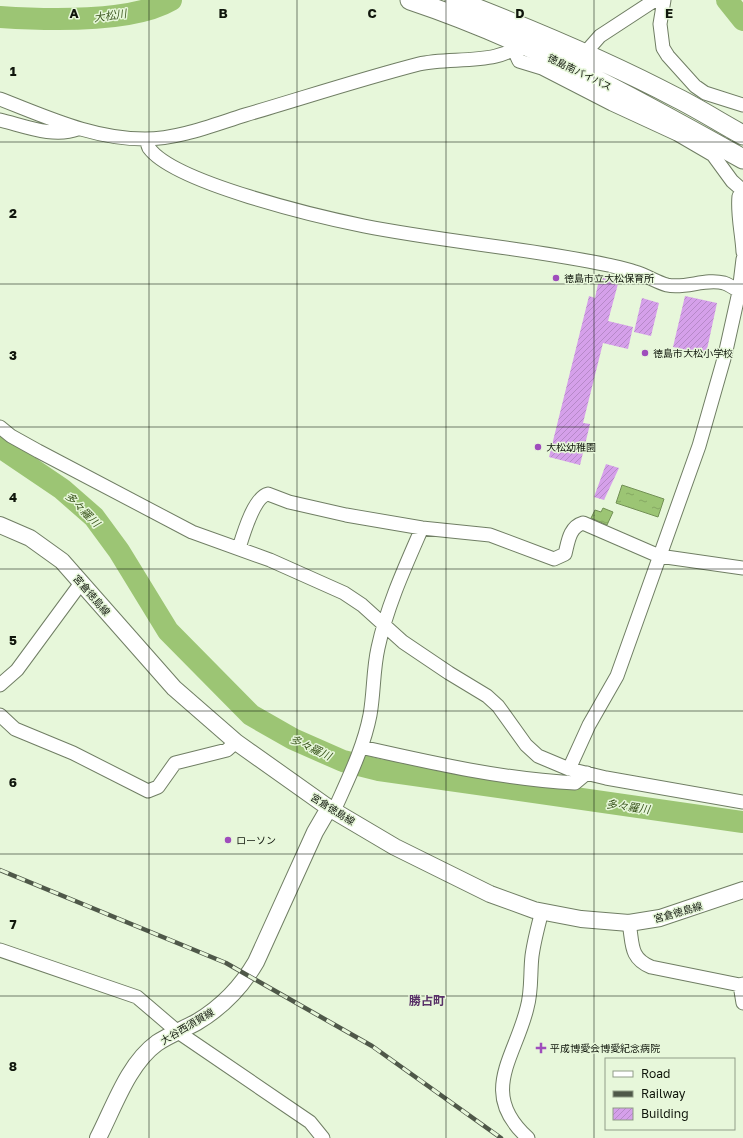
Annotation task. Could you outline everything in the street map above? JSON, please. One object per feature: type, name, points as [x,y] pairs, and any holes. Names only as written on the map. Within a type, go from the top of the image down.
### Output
[{"type":"highway","name":"徳島南バイパス","points":[[410,0],[523,41],[585,53],[677,98],[743,135]]},
{"type":"highway","name":"徳島南バイパス","points":[[455,0],[523,41],[668,116],[743,159]]},
{"type":"main road","name":"宮倉徳島線","points":[[0,525],[30,538],[62,561],[174,688],[236,742],[329,808],[395,847],[490,894],[542,911],[581,919],[629,923],[660,918],[743,890]]},
{"type":"main road","name":"大谷西須賀線","points":[[98,1138],[128,1080],[143,1057],[157,1044],[199,1021],[220,1006],[248,976],[315,832],[329,808]]},
{"type":"street","points":[[585,53],[600,36],[655,0]]},
{"type":"street","points":[[664,0],[660,24],[663,48],[668,56],[695,86],[705,93],[743,105]]},
{"type":"street","points":[[0,99],[78,129],[109,137],[146,139],[184,134],[373,76],[424,63],[454,59],[493,58],[523,41]]},
{"type":"street","points":[[523,41],[519,61],[542,68],[612,104],[677,134],[713,155],[741,191],[738,207],[742,232],[743,252]]},
{"type":"street","points":[[0,120],[55,133],[68,132],[78,129]]},
{"type":"street","points":[[146,139],[149,148],[161,158],[180,170],[221,187],[275,204],[365,226],[541,252],[609,265],[635,271],[668,285],[682,286],[716,282],[725,284],[741,293]]},
{"type":"street","points":[[569,769],[589,725],[617,676],[658,556],[699,446],[741,293],[743,259]]},
{"type":"street","points":[[0,427],[10,436],[192,532],[270,560],[344,594],[362,605],[403,642],[487,696],[498,706],[526,745],[538,756],[569,769],[587,774],[743,802]]},
{"type":"street","points":[[239,548],[248,522],[258,501],[268,494],[311,508],[422,528],[490,535],[554,559],[565,554],[572,530],[577,525],[583,523],[658,556],[743,568]]},
{"type":"street","points":[[329,808],[337,804],[360,750],[370,716],[378,650],[384,626],[393,598],[422,528]]},
{"type":"street","points":[[0,685],[17,670],[81,583]]},
{"type":"street","points":[[0,716],[15,729],[73,753],[148,791],[158,787],[175,763],[227,750],[236,742]]},
{"type":"street","points":[[360,750],[433,764],[540,781],[575,783],[587,774]]},
{"type":"street","points":[[528,1138],[512,1120],[503,1099],[502,1080],[527,1008],[532,956],[542,911]]},
{"type":"street","points":[[629,923],[633,950],[641,963],[651,967],[741,984],[743,1003]]},
{"type":"street","points":[[0,950],[138,997],[178,1032],[310,1122],[323,1138]]},
{"type":"water","points":[[622,485],[664,499],[658,517],[616,503]]},
{"type":"water","points":[[603,508],[613,512],[607,525],[591,518],[595,510],[601,512]]},
{"type":"building","points":[[600,275],[619,280],[608,321],[633,327],[628,349],[603,343],[583,423],[590,424],[580,465],[549,457],[589,296],[595,298]]},
{"type":"building","points":[[685,296],[717,303],[706,354],[673,347]]},
{"type":"building","points":[[642,298],[659,303],[651,336],[634,332]]},
{"type":"building","points":[[606,464],[619,468],[604,500],[594,497]]},
{"type":"waterway","name":"大松川","points":[[0,17],[64,19],[112,16],[134,13],[171,0]]},
{"type":"waterway","name":"大松川","points":[[727,0],[743,20]]},
{"type":"waterway","name":"多々羅川","points":[[0,447],[62,489],[94,517],[119,551],[168,631],[251,715],[293,739],[343,761],[379,770],[743,822]]},
{"type":"railway","points":[[0,870],[226,963],[372,1046],[501,1138]]},
{"type":"place","name":"徳島市立大松保育所","points":[[556,278]]},
{"type":"place","name":"徳島市大松小学校","points":[[645,353]]},
{"type":"place","name":"大松幼稚園","points":[[538,447]]},
{"type":"place","name":"ローソン","points":[[228,840]]},
{"type":"place","name":"平成博愛会博愛紀念病院","points":[[541,1048]]},
{"type":"district","name":"勝占町","points":[[427,1000]]}]
